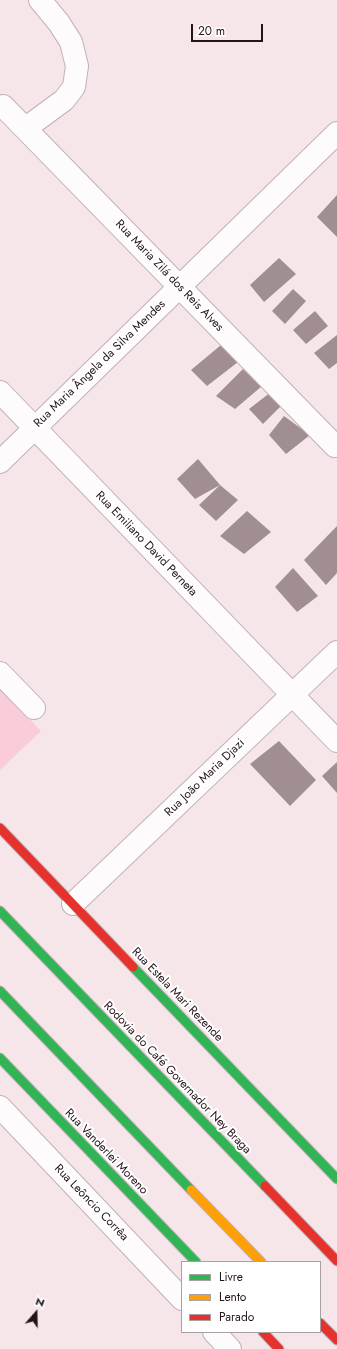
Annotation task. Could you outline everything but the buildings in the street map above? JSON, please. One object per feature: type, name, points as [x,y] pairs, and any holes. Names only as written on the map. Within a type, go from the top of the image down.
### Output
[{"type":"main road","name":"Rua Estela Mari Rezende","points":[[0,828],[337,1179]]},
{"type":"main road","name":"Rodovia do Café Governador Ney Braga","points":[[0,911],[337,1261]]},
{"type":"main road","points":[[0,991],[260,1261]]},
{"type":"main road","name":"Rua Vanderlei Moreno","points":[[0,1058],[195,1261]]},
{"type":"main road","points":[[321,1324],[337,1340]]},
{"type":"main road","points":[[264,1333],[279,1349]]},
{"type":"street","points":[[26,128],[64,100],[74,87],[77,66],[71,42],[59,23],[40,0]]},
{"type":"street","name":"Rua Maria Zilá dos Reis Alves","points":[[4,106],[335,446]]},
{"type":"street","name":"Rua Maria Ângela da Silva Mendes","points":[[0,462],[180,286],[333,143]]},
{"type":"street","name":"Rua Emiliano David Perneta","points":[[0,392],[337,741]]},
{"type":"street","name":"Rua João Maria Djazi","points":[[73,904],[337,652]]},
{"type":"street","points":[[0,673],[34,708]]},
{"type":"street","name":"Rua Leôncio Corrêa","points":[[0,1107],[181,1298]]},
{"type":"street","points":[[215,1333],[230,1349]]},
{"type":"shaded area","points":[[0,688],[41,731],[0,770]]},
{"type":"traffic: fast","points":[[0,911],[265,1186]]},
{"type":"traffic: fast","points":[[133,967],[337,1179]]},
{"type":"traffic: fast","points":[[0,991],[191,1190]]},
{"type":"traffic: fast","points":[[0,1058],[195,1261]]},
{"type":"traffic: slow","points":[[191,1190],[260,1261]]},
{"type":"traffic: jam","points":[[0,828],[133,967]]},
{"type":"traffic: jam","points":[[265,1186],[337,1261]]},
{"type":"traffic: jam","points":[[321,1324],[337,1340]]},
{"type":"traffic: jam","points":[[264,1333],[279,1349]]}]
